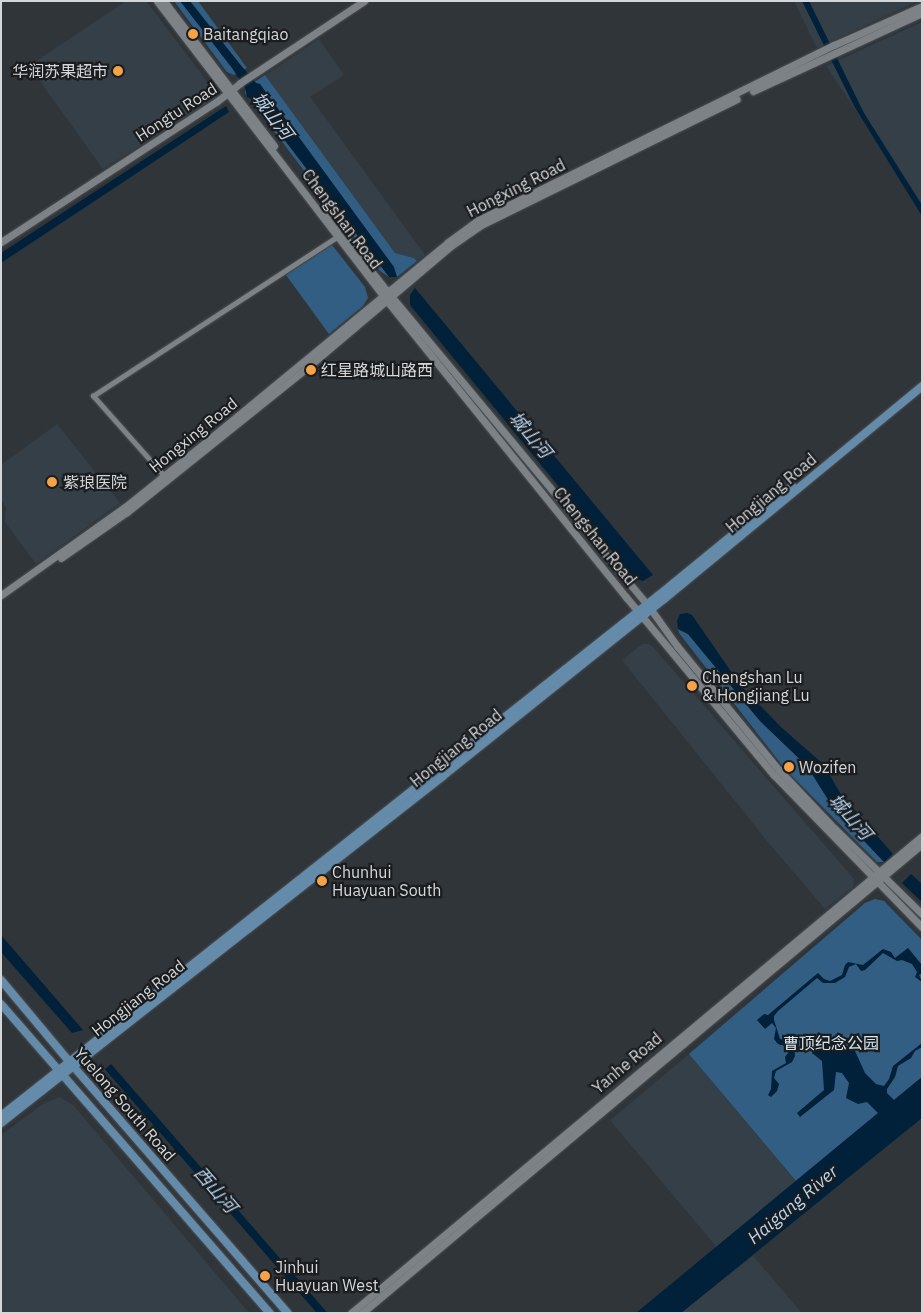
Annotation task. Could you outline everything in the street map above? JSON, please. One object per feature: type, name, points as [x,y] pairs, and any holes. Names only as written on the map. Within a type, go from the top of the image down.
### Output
[{"type":"main road","name":"Chengshan Road","points":[[157,1],[230,92],[387,296],[649,607],[677,646],[779,770],[922,927]]},
{"type":"main road","name":"Chengshan Road","points":[[164,1],[338,236],[641,613],[774,775],[877,876],[922,914]]},
{"type":"main road","name":"Hongtu Road","points":[[1,242],[230,92],[240,83],[364,1]]},
{"type":"main road","name":"Hongxing Road","points":[[1,595],[125,507],[450,246],[481,226],[922,6]]},
{"type":"main road","name":"Hongxing Road","points":[[835,48],[922,13]]},
{"type":"main road","name":"Hongxing Road","points":[[1,600],[127,512],[309,366],[387,296]]},
{"type":"main road","name":"Hongjiang Road","points":[[649,607],[922,380]]},
{"type":"main road","name":"Hongjiang Road","points":[[1,1123],[71,1064],[649,607],[922,386]]},
{"type":"main road","name":"Yanhe Road","points":[[362,1313],[922,836]]},
{"type":"main road","name":"Yanhe Road","points":[[351,1313],[877,876],[922,844]]},
{"type":"main road","name":"Yuelong South Road","points":[[1,980],[71,1064],[288,1313]]},
{"type":"main road","name":"Yuelong South Road","points":[[1,1004],[270,1313]]},
{"type":"main road","name":"Hongjiang Road","points":[[1,1116],[60,1073]]},
{"type":"street","points":[[164,476],[93,396],[338,236]]},
{"type":"shaded area","name":"华润苏果超市","points":[[126,1],[146,1],[216,93],[216,97],[103,169],[29,66]]},
{"type":"shaded area","points":[[794,1],[918,1],[817,48]]},
{"type":"shaded area","points":[[922,22],[922,209],[826,66]]},
{"type":"shaded area","points":[[319,39],[344,75],[310,97],[425,255],[417,261],[414,258],[395,253],[265,75]]},
{"type":"shaded area","name":"紫琅医院","points":[[57,424],[120,503],[36,564],[5,522],[6,507],[1,499],[1,465]]},
{"type":"shaded area","points":[[642,644],[649,644],[654,648],[854,879],[853,887],[825,909],[767,841],[622,660]]},
{"type":"shaded area","points":[[689,1054],[796,1181],[717,1247],[610,1120]]},
{"type":"shaded area","points":[[60,1097],[73,1105],[249,1313],[1,1313],[1,1135],[43,1104]]},
{"type":"shaded area","points":[[753,1256],[802,1313],[681,1313]]},
{"type":"green space","points":[[174,1],[198,1],[247,68],[234,75],[227,72]]},
{"type":"green space","points":[[265,75],[395,253],[414,258],[417,261],[397,277],[389,277],[380,271],[245,93],[245,88]]},
{"type":"green space","points":[[332,245],[365,287],[368,298],[363,306],[329,334],[286,275]]},
{"type":"green space","points":[[678,629],[688,634],[760,721],[807,766],[834,809],[884,862],[877,862],[785,769],[679,633]]},
{"type":"green space","name":"曹顶纪念公园","points":[[875,899],[884,901],[922,940],[922,1077],[796,1181],[689,1054],[865,903]]},
{"type":"water","name":"城山河","points":[[180,1],[190,1],[239,63],[256,83],[260,84],[394,267],[397,277],[389,277],[254,100],[247,97],[245,88],[232,68]]},
{"type":"water","points":[[802,1],[809,1],[864,113],[922,205],[922,216],[854,106]]},
{"type":"water","points":[[226,106],[229,112],[1,263],[1,253]]},
{"type":"water","name":"城山河","points":[[415,288],[653,575],[643,581],[634,578],[410,305],[410,295]]},
{"type":"water","name":"城山河","points":[[687,613],[692,615],[741,686],[782,728],[823,764],[842,796],[893,854],[886,861],[884,862],[834,809],[807,766],[760,721],[688,634],[678,629],[677,621],[680,614]]},
{"type":"water","points":[[911,874],[922,884],[922,902],[902,883]]},
{"type":"water","points":[[1,935],[83,1030],[72,1033],[1,952]]},
{"type":"water","points":[[908,948],[922,965],[922,973],[919,975],[922,982],[915,977],[917,972],[912,964],[902,960],[897,961],[883,953],[865,970],[861,971],[856,964],[849,967],[845,977],[835,983],[823,983],[817,978],[778,1011],[774,1016],[774,1020],[780,1039],[791,1042],[794,1046],[795,1056],[792,1062],[776,1071],[774,1078],[779,1084],[777,1091],[771,1097],[768,1095],[771,1089],[772,1071],[786,1063],[785,1057],[791,1049],[788,1045],[780,1045],[774,1039],[776,1028],[772,1023],[765,1029],[757,1020],[764,1014],[768,1015],[818,973],[824,979],[830,981],[842,975],[848,962],[863,965],[883,949],[891,952],[895,958]]},
{"type":"water","name":"Haigang River","points":[[825,1035],[831,1038],[835,1036],[843,1045],[855,1051],[865,1073],[876,1084],[884,1086],[889,1079],[893,1066],[922,1043],[922,1047],[915,1051],[911,1058],[898,1066],[895,1077],[887,1089],[887,1093],[894,1100],[922,1077],[922,1118],[681,1313],[636,1313],[878,1113],[867,1102],[858,1104],[846,1098],[849,1083],[842,1073],[836,1072],[834,1090],[800,1117],[797,1113],[824,1090],[822,1061],[812,1053],[819,1046],[818,1041]]},
{"type":"water","name":"西山河","points":[[111,1064],[327,1313],[317,1313],[105,1069]]},
{"type":"place","name":"Baitangqiao","points":[[193,34]]},
{"type":"place","name":"华润苏果超市","points":[[118,71]]},
{"type":"place","name":"红星路城山路西","points":[[311,370]]},
{"type":"place","name":"紫琅医院","points":[[52,482]]},
{"type":"place","name":"Chengshan Lu & Hongjiang Lu","points":[[692,686]]},
{"type":"place","name":"Wozifen","points":[[789,767]]},
{"type":"place","name":"Chunhui Huayuan South","points":[[322,881]]},
{"type":"place","name":"Jinhui Huayuan West","points":[[265,1276]]}]
